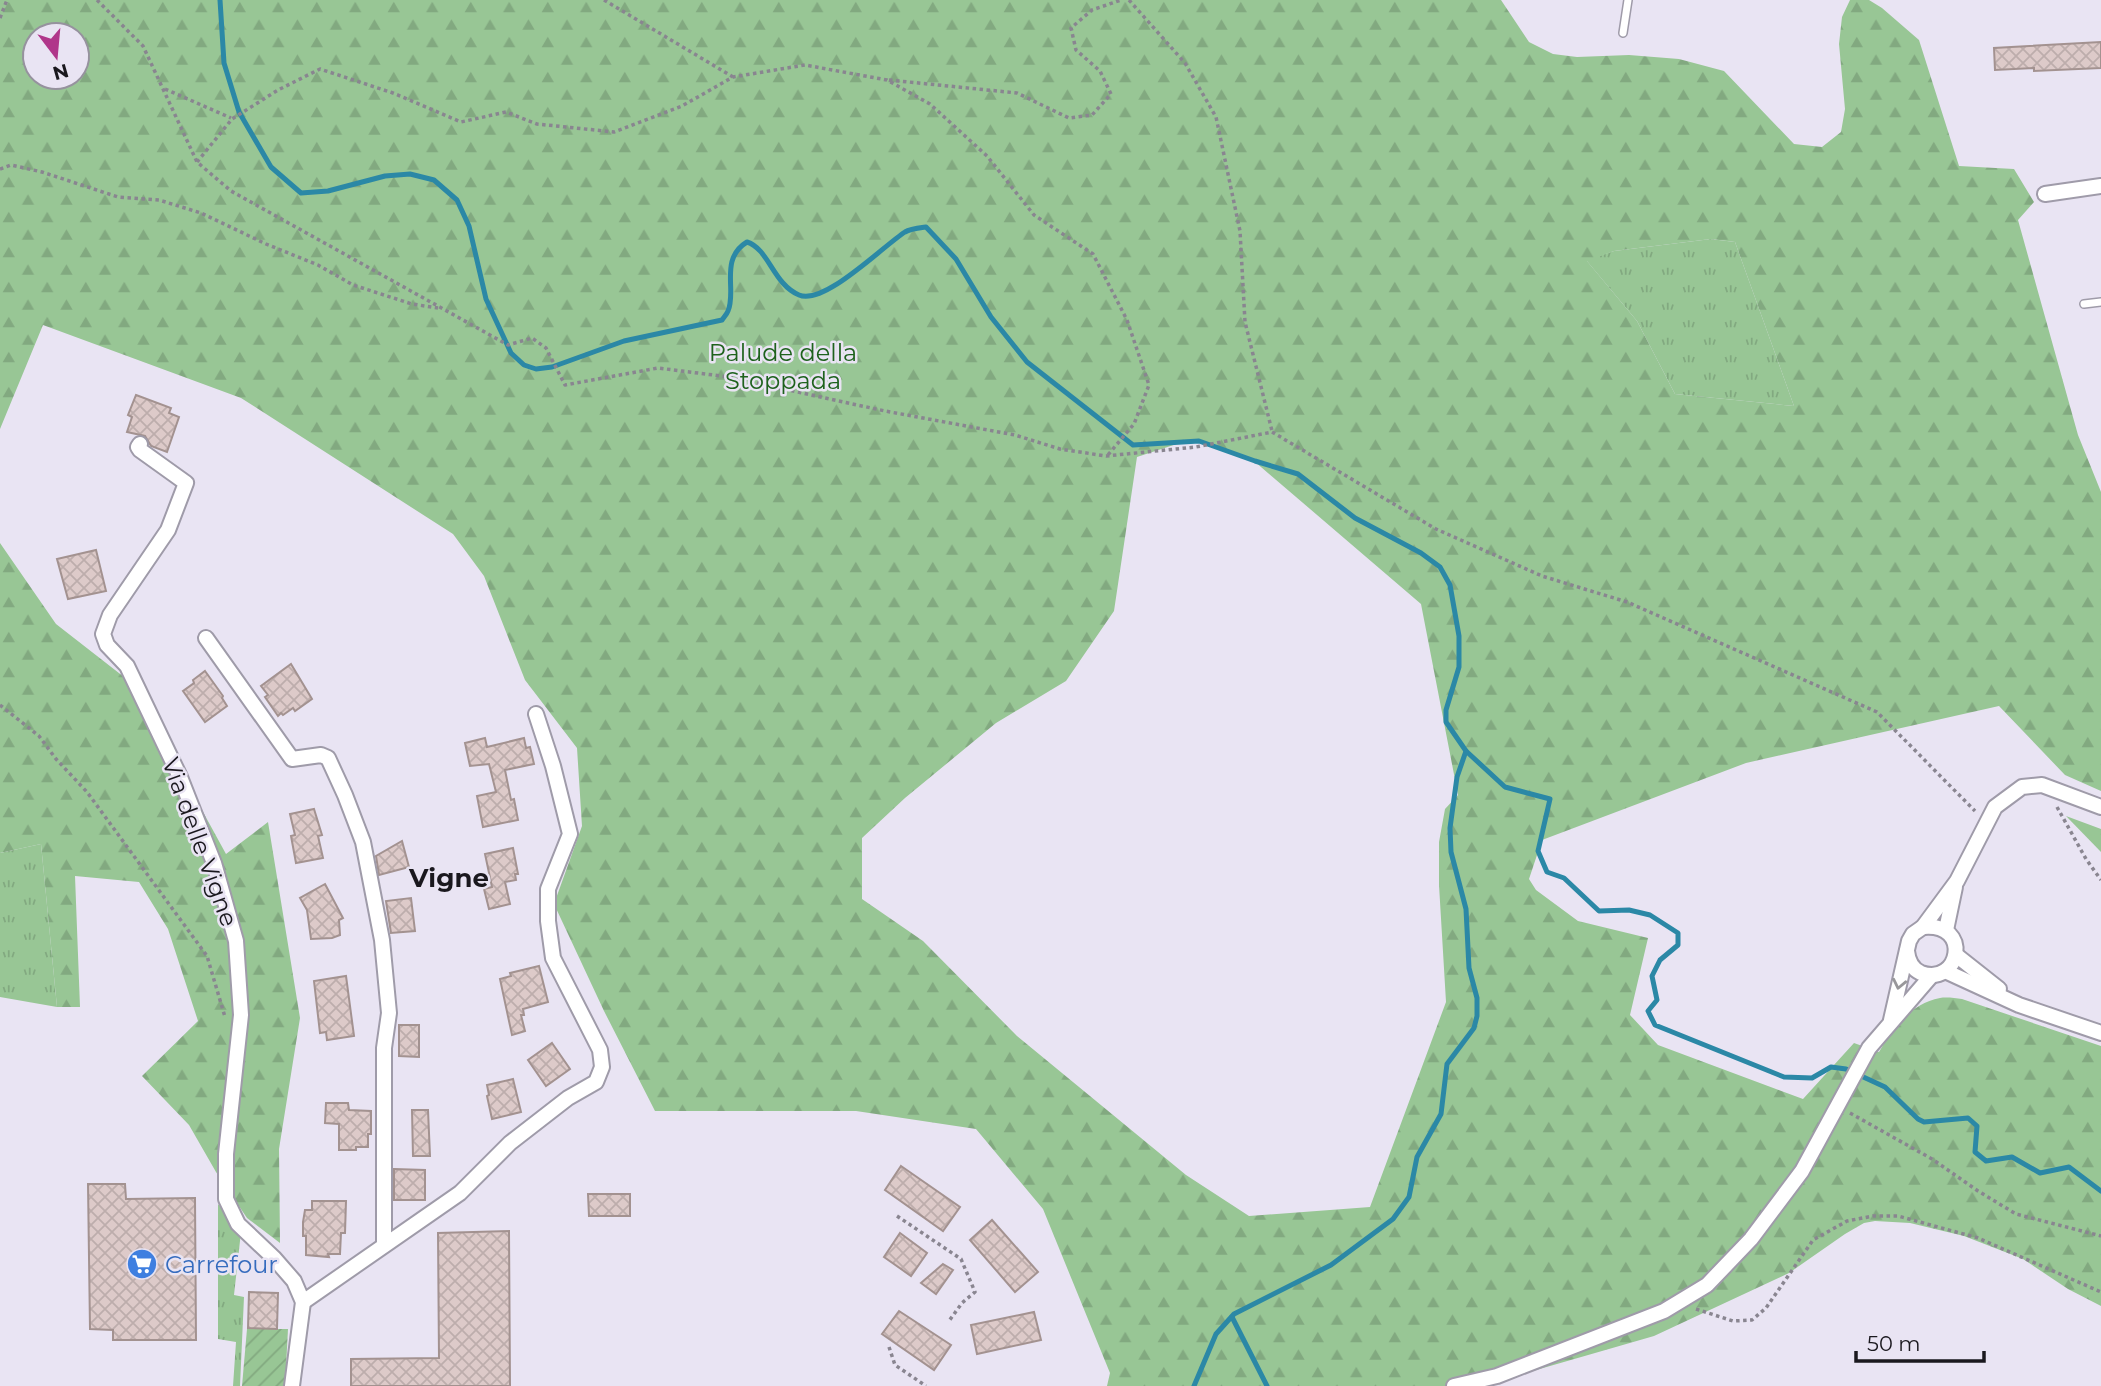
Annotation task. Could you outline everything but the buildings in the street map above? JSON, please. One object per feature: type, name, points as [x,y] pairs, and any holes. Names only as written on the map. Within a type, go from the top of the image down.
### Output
[{"type":"street","points":[[2045,194],[2101,186]]},
{"type":"street","name":"Via delle Vigne","points":[[140,444],[140,450],[186,483],[168,530],[110,615],[103,634],[107,645],[127,666],[180,776],[214,863],[236,941],[241,1015],[226,1154],[226,1199],[238,1224],[295,1281],[303,1302]]},
{"type":"street","points":[[206,638],[292,759],[321,755],[328,758],[363,842],[382,940],[389,1013],[384,1048],[384,1245]]},
{"type":"street","points":[[292,1386],[303,1302],[460,1193],[510,1143],[568,1098],[596,1082],[602,1067],[600,1050],[553,958],[548,920],[548,889],[570,835],[553,766],[536,714]]},
{"type":"street","points":[[1891,1021],[1907,946],[1913,934],[1923,927],[1957,881],[1995,807],[2022,786],[2042,785],[2101,807]]},
{"type":"street","points":[[1946,930],[1957,881]]},
{"type":"street","points":[[1454,1386],[1497,1376],[1664,1311],[1707,1285],[1751,1239],[1802,1171],[1869,1048],[1938,973],[1951,965],[1956,956],[1955,942],[1946,930],[1935,926],[1923,927]]},
{"type":"street","points":[[1907,946],[1907,954],[1919,972],[1938,973],[2101,1033]]},
{"type":"street","points":[[1956,956],[2020,1005]]},
{"type":"lane","points":[[1623,33],[1628,0]]},
{"type":"lane","points":[[2084,304],[2101,302]]},
{"type":"path","points":[[0,18],[6,0]]},
{"type":"path","points":[[97,0],[143,46],[197,162],[231,191],[508,345],[532,338],[546,348],[565,385],[658,368],[729,377],[885,411],[1015,435],[1060,449],[1106,456],[1196,447],[1272,432],[1436,529],[1542,576],[1627,602],[1877,712],[1986,822]]},
{"type":"path","points":[[604,0],[733,77]]},
{"type":"path","points":[[197,162],[232,119],[278,90],[320,69],[393,93],[461,122],[506,112],[537,124],[614,132],[682,106],[733,77],[805,65],[887,80],[1017,93],[1069,118],[1092,115],[1111,93],[1100,71],[1076,50],[1071,28],[1092,10],[1121,0]]},
{"type":"path","points":[[1129,0],[1185,63],[1216,117],[1240,231],[1245,322],[1272,432]]},
{"type":"path","points":[[887,80],[930,104],[987,156],[1034,215],[1093,254],[1127,320],[1149,385],[1133,424],[1106,456]]},
{"type":"path","points":[[163,88],[232,119]]},
{"type":"path","points":[[0,169],[11,165],[42,172],[118,197],[159,200],[201,213],[317,265],[353,285],[412,304],[440,308]]},
{"type":"path","points":[[0,705],[39,736],[87,792],[206,956],[225,1019]]},
{"type":"path","points":[[2050,789],[2060,814],[2101,880]]},
{"type":"path","points":[[1839,1107],[1931,1159],[2016,1214],[2101,1236]]},
{"type":"path","points":[[897,1216],[961,1259],[975,1292],[962,1303],[949,1321]]},
{"type":"path","points":[[1681,1301],[1700,1311],[1733,1321],[1752,1320],[1766,1308],[1813,1240],[1847,1221],[1873,1216],[1898,1216],[1978,1238],[2101,1292]]},
{"type":"path","points":[[889,1347],[895,1365],[926,1386]]},
{"type":"green space","name":"Palude della Stoppada","points":[[0,0],[1501,0],[1529,42],[1553,54],[1679,59],[1724,71],[1794,144],[1822,147],[1841,132],[1845,109],[1839,44],[1842,17],[1850,0],[1869,0],[1919,40],[1959,166],[2014,169],[2034,202],[2018,220],[2078,435],[2101,492],[2101,791],[2065,775],[1999,706],[1746,763],[1542,840],[1529,879],[1536,890],[1578,921],[1648,938],[1630,1015],[1658,1045],[1803,1099],[1854,1043],[1879,1052],[1890,1034],[1911,1011],[1940,998],[1962,999],[2101,1046],[2101,1306],[2068,1289],[2023,1259],[1964,1236],[1910,1223],[1875,1221],[1864,1223],[1845,1234],[1789,1273],[1654,1336],[1481,1386],[1107,1386],[1110,1373],[1043,1209],[976,1129],[856,1111],[655,1111],[554,904],[582,826],[577,748],[525,680],[484,576],[453,534],[241,398],[43,325],[0,429]],"holes":[[[1711,239],[1735,242],[1794,406],[1675,394],[1637,321],[1587,261],[1614,251]],[[1192,439],[1254,461],[1421,604],[1458,795],[1445,809],[1439,842],[1446,1002],[1370,1207],[1249,1216],[1186,1175],[1017,1036],[923,941],[862,899],[862,838],[905,798],[996,723],[1066,681],[1114,611],[1137,457]]]},
{"type":"green space","points":[[1711,239],[1735,242],[1794,406],[1675,394],[1637,321],[1586,260],[1614,251]]},
{"type":"green space","points":[[0,543],[56,624],[133,684],[226,854],[268,822],[300,1018],[279,1149],[280,1243],[247,1218],[189,1125],[142,1076],[198,1021],[168,929],[139,882],[75,876],[80,1007],[57,1007],[41,844],[0,853]]},
{"type":"green space","points":[[2066,816],[2101,829],[2101,852]]},
{"type":"green space","points":[[41,844],[57,1007],[0,997],[0,853]]},
{"type":"green space","points":[[218,1204],[241,1232],[234,1295],[244,1297],[240,1386],[233,1386],[236,1342],[218,1339]]},
{"type":"green space","points":[[247,1329],[288,1329],[285,1386],[242,1386]]},
{"type":"waterway","points":[[220,0],[224,63],[239,112],[271,167],[301,193],[328,191],[385,176],[410,174],[434,180],[457,200],[469,226],[486,299],[511,353],[524,365],[536,369],[552,367],[624,341],[722,320],[730,303],[733,257],[747,242],[761,252],[790,290],[799,295],[810,296],[838,284],[905,232],[926,227],[956,259],[991,317],[1027,362],[1133,445],[1199,441],[1298,474],[1355,518],[1421,553],[1440,567],[1450,585],[1459,636],[1459,667],[1446,710],[1446,722],[1466,751],[1505,787],[1550,799],[1538,851],[1547,872],[1564,878],[1599,911],[1629,910],[1650,915],[1678,933],[1678,945],[1660,960],[1652,976],[1657,1000],[1648,1011],[1655,1025],[1784,1077],[1812,1078],[1831,1067],[1846,1069],[1885,1087],[1924,1122],[1968,1118],[1977,1126],[1975,1152],[1986,1161],[2012,1157],[2040,1173],[2069,1167],[2101,1191]]},
{"type":"waterway","points":[[1194,1386],[1216,1334],[1234,1314],[1331,1265],[1393,1219],[1409,1197],[1417,1157],[1441,1114],[1447,1064],[1474,1028],[1477,1016],[1477,998],[1469,968],[1466,909],[1451,852],[1450,828],[1457,777],[1466,751]]},
{"type":"waterway","points":[[1232,1317],[1267,1386]]},
{"type":"place","name":"Carrefour","points":[[142,1264]]},
{"type":"district","name":"Vigne","points":[[449,878]]}]
